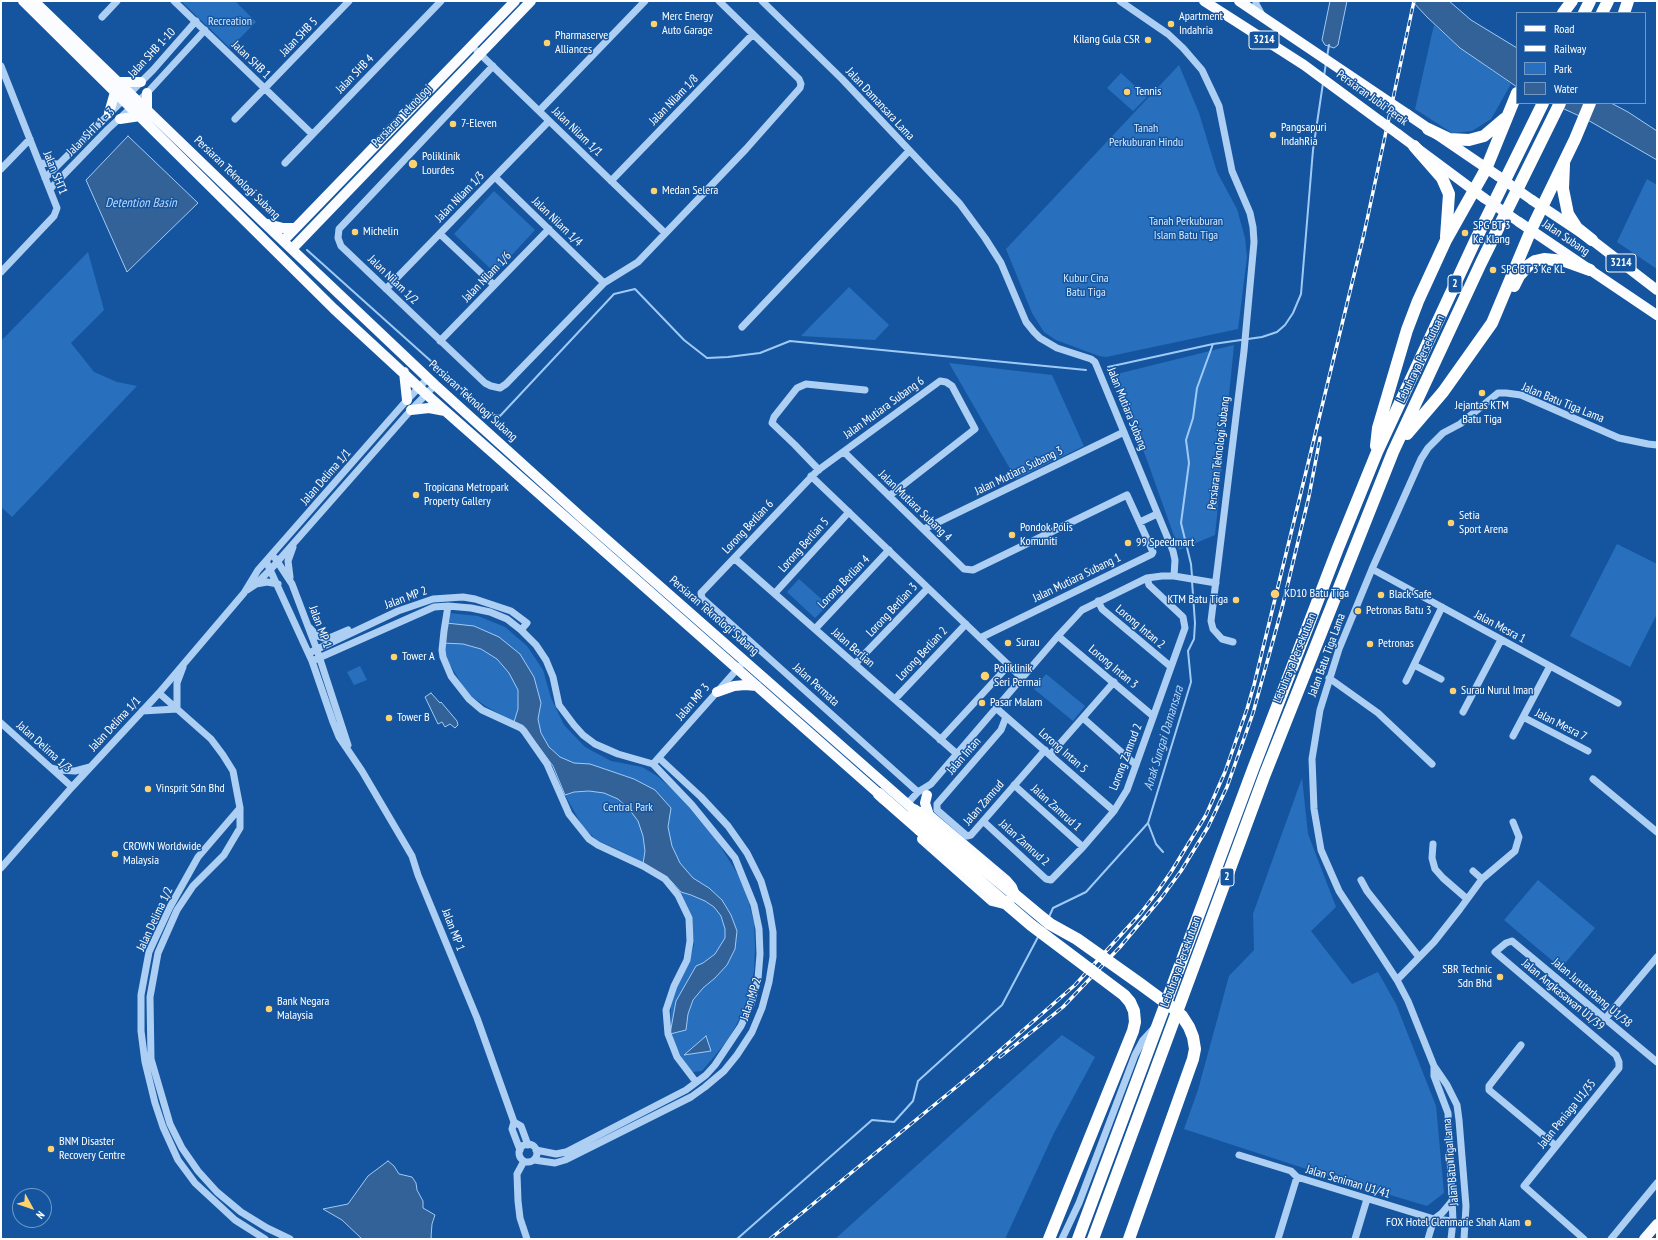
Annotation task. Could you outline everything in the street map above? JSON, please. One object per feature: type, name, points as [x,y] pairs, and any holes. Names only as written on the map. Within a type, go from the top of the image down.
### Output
[{"type":"highway","points":[[1564,12],[1572,1]]},
{"type":"highway","points":[[1584,12],[1590,1]]},
{"type":"highway","points":[[1602,12],[1608,1]]},
{"type":"highway","points":[[1624,12],[1628,1]]},
{"type":"highway","points":[[1377,452],[1376,445],[1378,428],[1407,330],[1435,261],[1486,169],[1515,97]]},
{"type":"highway","name":"Lebuhraya Persekutuan","points":[[1078,1239],[1253,769],[1338,548],[1377,452],[1476,239],[1543,104]]},
{"type":"highway","name":"Lebuhraya Persekutuan","points":[[1093,1239],[1265,774],[1393,452],[1481,263],[1560,104]]},
{"type":"highway","points":[[1492,323],[1531,230],[1537,204],[1565,159],[1590,104]]},
{"type":"highway","points":[[1428,129],[1449,139],[1469,140],[1484,136],[1507,115]]},
{"type":"highway","points":[[1414,146],[1442,178],[1449,194],[1446,240]]},
{"type":"highway","points":[[1565,159],[1563,189],[1568,214],[1577,228],[1592,240]]},
{"type":"highway","points":[[1393,452],[1417,421],[1443,392],[1492,323],[1519,276],[1529,265],[1535,261],[1554,259],[1565,261],[1590,270]]},
{"type":"highway","points":[[879,794],[928,818],[1032,925],[1119,991],[1130,1002],[1134,1012],[1135,1022],[1133,1031],[1049,1239]]},
{"type":"highway","points":[[911,807],[928,818],[1050,924],[1077,939],[1144,987],[1182,1016],[1189,1027],[1194,1043],[1193,1059],[1129,1239]]},
{"type":"main road","name":"Persiaran Teknologi Subang","points":[[23,1],[117,87]]},
{"type":"main road","name":"Persiaran Teknologi Subang","points":[[34,1],[143,112],[270,247],[296,270],[334,309],[447,412],[879,794],[894,815],[992,901],[1004,904],[1008,902],[1012,898],[1014,892],[1006,880],[928,818]]},
{"type":"main road","name":"Persiaran Teknologi","points":[[286,247],[295,228],[515,1]]},
{"type":"main road","name":"Persiaran Teknologi","points":[[286,247],[306,235],[531,1]]},
{"type":"main road","name":"Persiaran Jubli Perak","points":[[1204,1],[1304,65],[1473,191],[1520,222]]},
{"type":"main road","name":"Persiaran Jubli Perak","points":[[1239,1],[1537,204]]},
{"type":"main road","points":[[109,112],[117,87],[141,82]]},
{"type":"main road","points":[[120,119],[143,112],[146,93]]},
{"type":"main road","name":"Persiaran Teknologi Subang","points":[[143,112],[261,220],[286,247],[303,260],[432,381],[581,517],[911,807]]},
{"type":"main road","name":"Jalan Subang","points":[[1537,204],[1592,240],[1657,290]]},
{"type":"main road","points":[[261,220],[277,227],[295,228]]},
{"type":"main road","name":"Jalan Subang","points":[[1520,222],[1657,315]]},
{"type":"main road","points":[[303,260],[302,250],[306,235]]},
{"type":"main road","points":[[261,236],[277,249],[286,247],[296,270]]},
{"type":"main road","points":[[404,372],[409,405],[447,412]]},
{"type":"main road","points":[[574,525],[581,517]]},
{"type":"main road","points":[[717,692],[734,686],[757,686]]},
{"type":"main road","points":[[840,759],[847,751]]},
{"type":"main road","points":[[923,794],[928,818]]},
{"type":"main road","points":[[1644,1239],[1657,1224]]},
{"type":"street","points":[[102,17],[117,1]]},
{"type":"street","name":"Jalan SHB 1","points":[[174,1],[312,134]]},
{"type":"street","name":"Jalan SHB 5","points":[[235,119],[349,1]]},
{"type":"street","name":"Jalan SHB 4","points":[[284,164],[441,1]]},
{"type":"street","points":[[539,111],[645,1]]},
{"type":"street","points":[[604,283],[638,262],[746,149],[800,88],[801,84],[799,79],[719,1]]},
{"type":"street","name":"Jalan Damansara Lama","points":[[762,1],[842,79],[958,202],[977,226]]},
{"type":"street","name":"Persiaran Teknologi Subang","points":[[1120,1],[1168,34],[1183,48],[1202,70],[1219,106],[1232,171],[1250,213],[1253,227],[1254,242],[1244,351],[1211,621],[1213,629],[1222,639],[1233,642]]},
{"type":"street","points":[[1256,1],[1261,14],[1268,20]]},
{"type":"street","name":"Jalan SHB 1-10","points":[[126,96],[153,70],[196,21]]},
{"type":"street","name":"Jalan SHB 1-10","points":[[135,104],[205,30]]},
{"type":"street","name":"Jalan Nilam 1/8","points":[[611,181],[753,34]]},
{"type":"street","points":[[178,43],[186,51]]},
{"type":"street","name":"Jalan Nilam 1/1","points":[[472,46],[665,233]]},
{"type":"street","name":"Jalan SHT1","points":[[1,66],[3,75],[57,208],[54,216],[1,272]]},
{"type":"street","name":"Jalan Nilam 1/2","points":[[493,66],[339,230],[338,238],[341,246],[486,383],[500,388],[512,379],[604,283]]},
{"type":"street","points":[[153,70],[161,77]]},
{"type":"street","name":"Jalan SHT 1 - 3","points":[[45,178],[126,96]]},
{"type":"street","name":"Jalan SHT 1 - 3","points":[[50,189],[135,104]]},
{"type":"street","name":"Jalan Nilam 1/3","points":[[386,289],[549,121]]},
{"type":"street","points":[[1,169],[30,139]]},
{"type":"street","points":[[742,327],[909,151]]},
{"type":"street","points":[[40,163],[58,164]]},
{"type":"street","name":"Jalan Nilam 1/4","points":[[495,177],[604,283]]},
{"type":"street","name":"Jalan Mutiara Subang","points":[[977,226],[1001,263],[1026,322],[1034,332],[1040,338],[1057,348],[1092,359],[1095,362],[1175,560],[1174,576]]},
{"type":"street","name":"Jalan Nilam 1/6","points":[[440,340],[548,228]]},
{"type":"street","points":[[440,234],[494,285]]},
{"type":"street","name":"Jalan Delima 1/1","points":[[1,868],[90,766],[188,659],[244,593],[258,570],[432,381]]},
{"type":"street","name":"Jalan Mutiara Subang 6","points":[[811,476],[940,381],[946,382],[952,386],[975,429],[889,496]]},
{"type":"street","points":[[819,470],[772,423],[774,417],[797,388],[806,384],[865,390]]},
{"type":"street","name":"Jalan Delima 1/1","points":[[244,593],[256,584],[271,569],[294,543],[423,390]]},
{"type":"street","name":"Jalan Batu Tiga Lama","points":[[1465,1238],[1466,1206],[1457,1105],[1447,1085],[1434,1066],[1408,1001],[1397,980],[1339,891],[1321,850],[1314,809],[1312,759],[1320,710],[1329,678],[1352,616],[1421,459],[1428,448],[1443,433],[1460,424],[1498,393],[1521,395],[1619,438],[1657,445]]},
{"type":"street","name":"Jalan Mutiara Subang 3","points":[[924,529],[1124,432]]},
{"type":"street","name":"Jalan Mutiara Subang 4","points":[[844,452],[964,569],[973,570],[1127,496],[1140,522]]},
{"type":"street","points":[[811,476],[1022,678]]},
{"type":"street","name":"Lorong Berlian 6","points":[[702,594],[811,476]]},
{"type":"street","name":"Lorong Berlian 5","points":[[775,594],[849,512]]},
{"type":"street","points":[[1140,522],[1157,514]]},
{"type":"street","name":"Jalan Mutiara Subang 1","points":[[980,638],[1152,554],[1153,552],[1140,522]]},
{"type":"street","points":[[292,584],[289,574],[288,561],[294,543]]},
{"type":"street","name":"Lorong Berlian 4","points":[[815,628],[889,550]]},
{"type":"street","name":"Jalan MP 1","points":[[272,555],[292,584],[320,658],[351,757]]},
{"type":"street","name":"Jalan Berlian","points":[[734,558],[957,754]]},
{"type":"street","name":"Jalan MP 1","points":[[266,561],[309,653],[332,722],[351,757],[362,771],[412,856],[418,875],[477,1018],[514,1122],[512,1129],[520,1150]]},
{"type":"street","name":"Jalan Mesra 1","points":[[1372,570],[1618,703]]},
{"type":"street","points":[[911,807],[1082,610],[1147,578],[1174,576],[1216,584]]},
{"type":"street","name":"Lorong Zamrud 2","points":[[1051,880],[1083,847],[1114,811],[1127,790],[1170,666],[1185,628],[1185,621],[1183,617],[1149,585],[1147,578]]},
{"type":"street","points":[[256,584],[267,582],[278,584]]},
{"type":"street","name":"Lorong Berlian 3","points":[[855,664],[928,588]]},
{"type":"street","name":"Jalan Permata","points":[[702,594],[702,598],[923,794]]},
{"type":"street","name":"Jalan MP 2","points":[[309,653],[398,611],[433,599],[463,597],[475,599],[511,611],[528,623],[521,630]]},
{"type":"street","name":"Lorong Intan 2","points":[[1098,601],[1102,609],[1170,666]]},
{"type":"street","points":[[448,606],[442,650],[443,657],[451,676],[469,699],[482,710],[521,728],[524,731],[548,764],[569,814],[589,839],[598,845],[643,866],[664,879],[678,895],[689,918],[690,941],[687,960],[674,986],[666,1010],[668,1034],[677,1057],[694,1084]]},
{"type":"street","name":"Jalan MP 2","points":[[312,661],[434,607],[448,606],[471,608],[490,612],[507,620],[521,630],[536,645],[546,660],[553,677],[560,705],[583,735],[595,744],[613,752],[653,764],[692,805],[735,858],[754,905],[759,929],[760,954],[758,973],[751,1004],[741,1026],[728,1048],[715,1066],[694,1084],[615,1127],[566,1152],[556,1154],[536,1150]]},
{"type":"street","points":[[1406,681],[1442,607]]},
{"type":"street","points":[[308,625],[315,634],[327,639],[359,626],[379,620]]},
{"type":"street","name":"Lorong Berlian 2","points":[[895,700],[966,624]]},
{"type":"street","name":"Lorong Intan 3","points":[[1058,636],[1153,716]]},
{"type":"street","points":[[1463,712],[1501,640]]},
{"type":"street","points":[[142,711],[177,709],[178,684],[188,659]]},
{"type":"street","name":"Jalan MP 3","points":[[659,758],[744,661]]},
{"type":"street","points":[[1414,665],[1441,679]]},
{"type":"street","points":[[940,740],[1009,666]]},
{"type":"street","points":[[1513,736],[1550,666]]},
{"type":"street","points":[[1329,678],[1378,713],[1432,764]]},
{"type":"street","name":"Jalan Zamrud","points":[[928,818],[937,810],[967,836],[971,835],[1014,786],[1083,718],[1114,682]]},
{"type":"street","name":"Jalan Delima 1/2","points":[[158,693],[211,739],[223,755],[233,771],[240,808],[240,828],[224,855],[193,886],[177,910],[158,953],[150,997],[151,1059],[173,1139]]},
{"type":"street","name":"Lorong Intan 5","points":[[996,708],[1114,811]]},
{"type":"street","name":"Jalan Intan","points":[[928,818],[938,804],[1001,730],[1006,717]]},
{"type":"street","name":"Jalan Mesra 7","points":[[1523,717],[1588,751]]},
{"type":"street","points":[[1083,718],[1136,765]]},
{"type":"street","name":"Jalan Delima 1/3","points":[[1,723],[72,787]]},
{"type":"street","points":[[653,764],[659,758]]},
{"type":"street","name":"Jalan MP 2","points":[[534,1160],[555,1163],[565,1160],[620,1134],[691,1097],[705,1088],[724,1071],[737,1055],[752,1032],[762,1008],[770,982],[774,932],[761,881],[747,853],[728,826],[701,797],[659,758]]},
{"type":"street","points":[[48,766],[67,771],[75,771],[90,766]]},
{"type":"street","points":[[1593,779],[1657,832]]},
{"type":"street","name":"Jalan Zamrud 1","points":[[1014,786],[1083,847]]},
{"type":"street","name":"Jalan Delima 1/2","points":[[173,1139],[163,1127],[154,1103],[140,1031],[141,995],[149,952],[170,907],[198,857],[240,808]]},
{"type":"street","name":"Jalan Zamrud 2","points":[[983,821],[1046,878],[1051,880]]},
{"type":"street","points":[[1397,980],[1434,942],[1460,909],[1466,898],[1482,879],[1515,851],[1519,837],[1513,822]]},
{"type":"street","points":[[1433,844],[1432,858],[1435,869],[1466,898]]},
{"type":"street","points":[[1473,871],[1482,879]]},
{"type":"street","points":[[1361,880],[1367,891],[1419,957]]},
{"type":"street","name":"Jalan Angkasawan U1/39","points":[[1512,942],[1506,943],[1495,952],[1616,1055]]},
{"type":"street","name":"Jalan Juruterbang U1/38","points":[[1512,942],[1655,1057]]},
{"type":"street","points":[[1605,1018],[1657,957]]},
{"type":"street","points":[[1062,1239],[1082,1196],[1099,1147],[1135,1055],[1143,1040],[1157,1026]]},
{"type":"street","points":[[1521,1045],[1489,1086],[1489,1090],[1556,1146]]},
{"type":"street","name":"Jalan Peniaga U1/35","points":[[1584,1239],[1524,1186],[1619,1068],[1619,1062],[1616,1055]]},
{"type":"street","name":"Jalan Batu Tiga Lama","points":[[1434,1066],[1434,1076],[1448,1113],[1453,1221],[1451,1238]]},
{"type":"street","name":"Jalan MP 1","points":[[514,1122],[521,1126],[528,1145]]},
{"type":"street","points":[[173,1139],[207,1182],[241,1212],[267,1228],[290,1239]]},
{"type":"street","points":[[173,1139],[178,1160],[195,1183],[235,1220],[264,1238],[267,1228]]},
{"type":"street","points":[[528,1145],[533,1146],[537,1154],[534,1160],[527,1162],[520,1156],[520,1150],[523,1146],[528,1145]]},
{"type":"street","name":"Jalan Seniman U1/41","points":[[1239,1155],[1291,1171],[1297,1177],[1367,1199],[1434,1219],[1453,1221]]},
{"type":"street","points":[[524,1161],[517,1174],[518,1201],[520,1218],[527,1239]]},
{"type":"street","points":[[1278,1239],[1297,1177]]},
{"type":"street","points":[[1611,1239],[1657,1183]]},
{"type":"street","points":[[1354,1239],[1367,1199]]},
{"type":"street","points":[[1428,1239],[1434,1219],[1442,1213],[1452,1201]]},
{"type":"street","points":[[1465,1238],[1453,1221],[1462,1213],[1466,1206]]},
{"type":"street","points":[[1443,1221],[1451,1238]]},
{"type":"green space","name":"Recreation","points":[[181,1],[235,1],[256,22],[230,48]]},
{"type":"green space","points":[[1434,25],[1460,48],[1511,84],[1491,119],[1472,131],[1452,133],[1415,109]]},
{"type":"green space","points":[[1179,65],[1199,113],[1217,172],[1237,209],[1245,238],[1247,257],[1238,329],[1106,357],[1099,356],[1056,340],[1044,332],[1032,313],[1006,249]]},
{"type":"green space","name":"Tennis","points":[[1121,73],[1147,97],[1133,111],[1107,88]]},
{"type":"green space","points":[[1647,179],[1657,185],[1657,269],[1617,242]]},
{"type":"green space","points":[[494,191],[535,230],[495,273],[454,234]]},
{"type":"green space","points":[[88,252],[104,310],[71,343],[94,372],[117,382],[137,386],[12,517],[1,507],[1,341]]},
{"type":"green space","points":[[849,287],[889,325],[875,340],[801,336]]},
{"type":"green space","points":[[1234,345],[1215,535],[1179,550],[1147,460],[1113,375]]},
{"type":"green space","points":[[949,363],[1052,375],[1084,446],[1016,479]]},
{"type":"green space","points":[[1617,544],[1657,564],[1657,614],[1630,667],[1570,636]]},
{"type":"green space","points":[[799,579],[828,605],[815,618],[787,592]]},
{"type":"green space","name":"Central Park","points":[[449,613],[478,616],[505,627],[527,646],[543,670],[551,698],[564,725],[585,747],[611,761],[642,767],[657,776],[685,800],[713,835],[739,876],[748,899],[754,923],[754,971],[749,995],[740,1018],[728,1040],[702,1071],[692,1072],[684,1063],[670,1033],[671,1006],[677,987],[689,963],[694,945],[692,917],[681,892],[671,881],[627,854],[597,840],[583,827],[565,795],[553,766],[529,734],[514,722],[471,696],[447,660],[443,643]]},
{"type":"green space","points":[[360,666],[367,680],[354,685],[347,672]]},
{"type":"green space","points":[[1046,674],[1085,706],[1073,721],[1034,689]]},
{"type":"green space","points":[[1302,778],[1308,834],[1336,907],[1311,931],[1352,984],[1378,972],[1396,1004],[1436,1106],[1444,1193],[1427,1206],[1340,1180],[1184,1129],[1198,1090],[1229,976],[1254,950],[1253,914]]},
{"type":"green space","points":[[1538,880],[1595,928],[1561,968],[1504,920]]},
{"type":"green space","points":[[1062,1035],[1095,1057],[1054,1133],[1005,1239],[835,1239]]},
{"type":"water","points":[[1330,1],[1347,1],[1338,45],[1334,48],[1325,45],[1322,40]]},
{"type":"water","points":[[1412,1],[1449,1],[1471,20],[1516,47],[1516,86],[1460,48]]},
{"type":"water","points":[[1553,104],[1613,104],[1628,112],[1657,131],[1657,160],[1586,119]]},
{"type":"water","name":"Detention Basin","points":[[128,136],[198,203],[127,272],[86,180]]},
{"type":"water","points":[[446,623],[474,626],[499,637],[520,654],[534,677],[541,703],[538,719],[541,733],[549,747],[560,757],[574,763],[590,764],[634,779],[655,790],[671,808],[668,827],[672,846],[680,863],[693,878],[709,888],[722,900],[731,915],[737,931],[735,949],[727,965],[693,1000],[688,1014],[686,1030],[670,1034],[676,1001],[696,966],[703,963],[715,954],[725,938],[725,929],[721,916],[714,907],[705,901],[681,892],[671,881],[643,864],[645,851],[643,836],[638,821],[629,809],[618,799],[604,793],[589,791],[574,792],[565,795],[553,766],[529,734],[514,722],[518,709],[518,690],[509,673],[497,659],[481,649],[463,644],[443,643]]},
{"type":"water","points":[[431,693],[440,703],[441,702],[457,721],[458,725],[455,728],[450,724],[445,727],[442,722],[438,724],[425,697]]},
{"type":"water","points":[[706,1036],[711,1051],[684,1055]]},
{"type":"water","points":[[388,1161],[394,1166],[399,1174],[412,1177],[423,1201],[423,1208],[435,1215],[432,1224],[432,1239],[362,1239],[342,1220],[323,1209],[348,1204],[368,1176]]},
{"type":"waterway","points":[[1327,57],[1329,45]]},
{"type":"waterway","points":[[1324,76],[1326,63]]},
{"type":"waterway","points":[[1108,367],[1213,344],[1262,337],[1277,332],[1285,325],[1293,313],[1301,294],[1313,150],[1323,83]]},
{"type":"waterway","points":[[307,250],[490,414],[500,416],[614,294],[635,289],[684,340],[707,358],[760,353],[790,341],[1086,370]]},
{"type":"waterway","name":"Anak Sungai Damansara","points":[[1192,576],[1191,564],[1181,523],[1189,463],[1186,440],[1193,418],[1197,388],[1213,344]]},
{"type":"waterway","name":"Anak Sungai Damansara","points":[[1049,917],[1053,908],[1086,892],[1148,823],[1191,682],[1188,651],[1194,639],[1195,623],[1192,581]]},
{"type":"waterway","points":[[1148,823],[1156,844],[1163,852]]},
{"type":"waterway","points":[[737,1239],[872,1120],[894,1122],[913,1101],[918,1081],[1002,1005],[1038,937]]},
{"type":"tram line","points":[[1650,1239],[1657,1231]]},
{"type":"railway","points":[[770,1239],[982,1066],[1075,985],[1140,914],[1157,892],[1206,815],[1225,772],[1254,685],[1364,234],[1414,1]]},
{"type":"railway","points":[[1000,1057],[1063,1007],[1120,947],[1162,897],[1181,871],[1208,827],[1227,787],[1253,713],[1282,608],[1309,496],[1320,438]]},
{"type":"place","name":"Merc Energy Auto Garage","points":[[654,24]]},
{"type":"place","name":"Apartment Indahria","points":[[1171,24]]},
{"type":"place","name":"Kilang Gula CSR","points":[[1148,40]]},
{"type":"place","name":"Pharmaserve Alliances","points":[[547,43]]},
{"type":"place","name":"Tennis","points":[[1127,92]]},
{"type":"place","name":"7-Eleven","points":[[453,124]]},
{"type":"place","name":"Pangsapuri IndahRia","points":[[1273,135]]},
{"type":"place","name":"Poliklinik Lourdes","points":[[413,164]]},
{"type":"place","name":"Medan Selera","points":[[654,191]]},
{"type":"place","name":"Michelin","points":[[355,232]]},
{"type":"place","name":"SPG BT 3 Ke Klang","points":[[1465,233]]},
{"type":"place","name":"SPG BT 3 Ke KL","points":[[1493,270]]},
{"type":"place","name":"Jejantas KTM Batu Tiga","points":[[1482,393]]},
{"type":"place","name":"Tropicana Metropark Property Gallery","points":[[416,495]]},
{"type":"place","name":"Setia Sport Arena","points":[[1451,523]]},
{"type":"place","name":"Pondok Polis Komuniti","points":[[1012,535]]},
{"type":"place","name":"99 Speedmart","points":[[1128,543]]},
{"type":"place","name":"KD10 Batu Tiga","points":[[1275,594]]},
{"type":"place","name":"Black Safe","points":[[1381,595]]},
{"type":"place","name":"KTM Batu Tiga","points":[[1236,600]]},
{"type":"place","name":"Petronas Batu 3","points":[[1358,611]]},
{"type":"place","name":"Surau","points":[[1008,643]]},
{"type":"place","name":"Petronas","points":[[1370,644]]},
{"type":"place","name":"Tower A","points":[[394,657]]},
{"type":"place","name":"Poliklinik Seri Permai","points":[[985,676]]},
{"type":"place","name":"Surau Nurul Iman","points":[[1453,691]]},
{"type":"place","name":"Pasar Malam","points":[[982,703]]},
{"type":"place","name":"Tower B","points":[[389,718]]},
{"type":"place","name":"Vinsprit Sdn Bhd","points":[[148,789]]},
{"type":"place","name":"CROWN Worldwide Malaysia","points":[[115,854]]},
{"type":"place","name":"SBR Technic Sdn Bhd","points":[[1500,977]]},
{"type":"place","name":"Bank Negara Malaysia","points":[[269,1009]]},
{"type":"place","name":"BNM Disaster Recovery Centre","points":[[51,1149]]},
{"type":"place","name":"FOX Hotel Glenmarie Shah Alam","points":[[1528,1223]]},
{"type":"park label","name":"Tanah Perkuburan Hindu","points":[[1146,136]]},
{"type":"park label","name":"Tanah Perkuburan Islam Batu Tiga","points":[[1186,229]]},
{"type":"park label","name":"Kubur Cina Batu Tiga","points":[[1086,286]]}]
